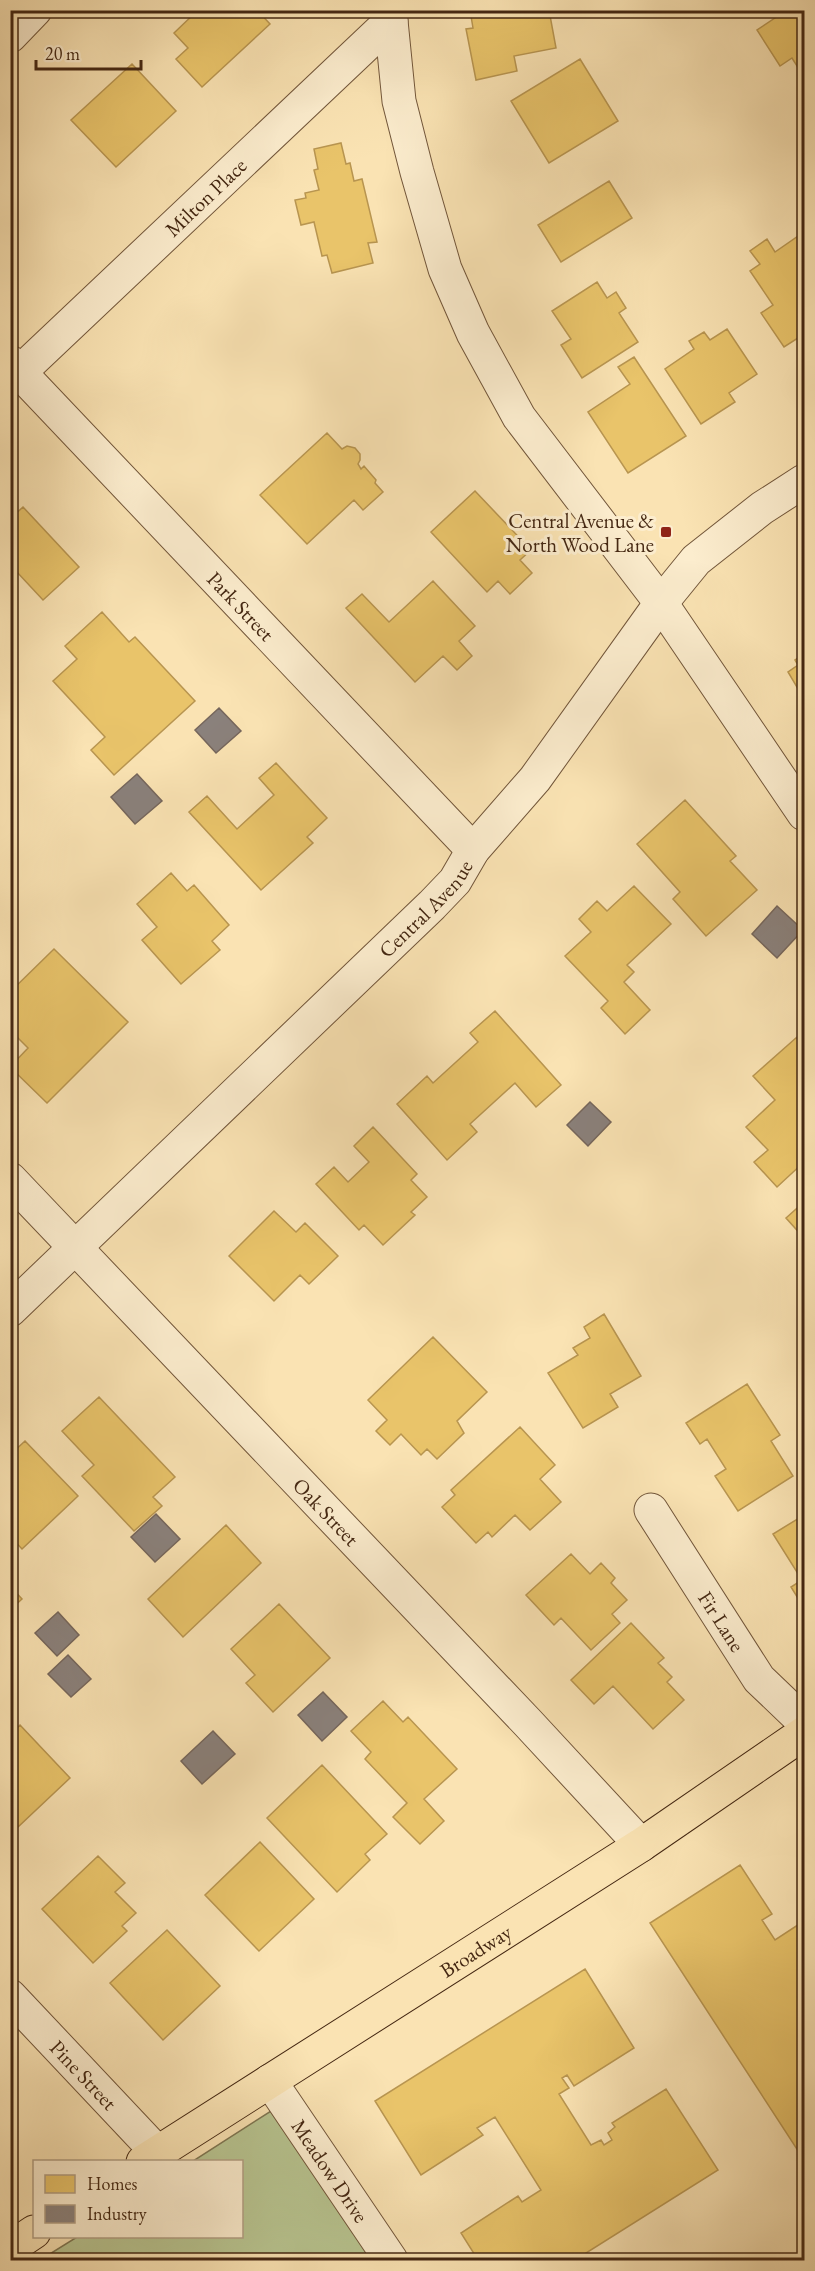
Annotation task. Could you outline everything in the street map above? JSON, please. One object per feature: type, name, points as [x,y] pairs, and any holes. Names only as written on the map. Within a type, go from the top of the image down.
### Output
[{"type":"main road","name":"Broadway","points":[[150,2157],[641,1845],[804,1733]]},
{"type":"main road","points":[[10,2248],[33,2233]]},
{"type":"street","points":[[10,36],[35,10]]},
{"type":"street","points":[[389,16],[399,101],[417,172],[445,268],[472,333],[519,417],[661,603],[804,814]]},
{"type":"street","name":"Milton Place","points":[[15,367],[389,16]]},
{"type":"street","name":"Park Street","points":[[15,367],[473,850]]},
{"type":"street","name":"Central Avenue","points":[[10,1310],[455,882],[473,850],[535,779],[661,603],[696,560],[762,508],[804,481]]},
{"type":"street","name":"Oak Street","points":[[10,1179],[528,1723],[641,1845]]},
{"type":"street","name":"Fir Lane","points":[[651,1510],[759,1679],[804,1722]]},
{"type":"street","name":"Pine Street","points":[[10,1996],[150,2157]]},
{"type":"street","name":"Meadow Drive","points":[[270,2080],[392,2260]]},
{"type":"green space","points":[[271,2111],[375,2260],[40,2260],[75,2238],[243,2238],[243,2160],[195,2160]]},
{"type":"building: Homes","points":[[198,10],[257,10],[270,24],[202,87],[176,59],[188,48],[174,33]]},
{"type":"building: Homes","points":[[470,10],[549,10],[556,48],[514,56],[517,71],[476,80],[466,29],[473,28]]},
{"type":"building: Homes","points":[[787,10],[804,10],[804,77],[792,58],[780,66],[757,30]]},
{"type":"building: Homes","points":[[580,59],[618,121],[549,163],[511,101]]},
{"type":"building: Homes","points":[[132,64],[176,111],[116,167],[71,120]]},
{"type":"building: Homes","points":[[341,143],[346,164],[350,163],[354,181],[362,179],[377,242],[368,243],[373,263],[332,273],[327,255],[322,256],[314,222],[301,225],[295,200],[306,198],[305,193],[319,190],[314,170],[318,169],[314,149]]},
{"type":"building: Homes","points":[[609,181],[632,218],[561,262],[538,225]]},
{"type":"building: Homes","points":[[804,232],[804,340],[801,336],[784,347],[761,313],[773,305],[750,271],[760,264],[750,251],[767,239],[775,252]]},
{"type":"building: Homes","points":[[597,282],[607,298],[616,292],[626,308],[619,313],[638,342],[582,378],[561,345],[571,339],[552,311]]},
{"type":"building: Homes","points":[[727,329],[757,374],[729,393],[735,402],[701,424],[665,369],[694,349],[689,341],[704,332],[710,340]]},
{"type":"building: Homes","points":[[634,357],[686,436],[628,473],[588,412],[630,384],[618,367]]},
{"type":"building: Homes","points":[[327,433],[342,449],[347,446],[355,448],[360,454],[358,464],[361,469],[364,466],[383,492],[363,510],[354,500],[307,544],[260,495]]},
{"type":"building: Homes","points":[[475,491],[531,550],[520,560],[532,573],[510,594],[498,581],[487,592],[431,532]]},
{"type":"building: Homes","points":[[23,507],[79,567],[43,600],[16,571],[10,576],[10,519]]},
{"type":"building: Homes","points":[[433,581],[475,626],[459,641],[472,656],[457,670],[443,656],[415,682],[346,608],[362,594],[389,622]]},
{"type":"building: Homes","points":[[102,612],[129,642],[135,637],[195,701],[114,775],[91,750],[105,737],[53,681],[77,659],[65,646]]},
{"type":"building: Homes","points":[[804,654],[804,699],[788,672],[798,665],[795,660]]},
{"type":"building: Homes","points":[[276,763],[327,818],[307,837],[313,843],[261,890],[189,812],[207,796],[237,829],[274,795],[259,778]]},
{"type":"building: Homes","points":[[685,800],[736,856],[730,861],[757,890],[706,936],[673,899],[680,892],[637,844]]},
{"type":"building: Homes","points":[[171,873],[187,891],[194,885],[229,925],[212,941],[220,950],[181,984],[142,940],[157,927],[137,904]]},
{"type":"building: Homes","points":[[634,886],[671,924],[627,965],[634,972],[624,982],[650,1010],[625,1034],[601,1008],[608,1001],[565,956],[591,932],[579,919],[597,901],[607,911]]},
{"type":"building: Homes","points":[[54,949],[128,1022],[47,1103],[10,1067],[28,1048],[10,1030],[10,1017],[16,1011],[10,1005],[10,992]]},
{"type":"building: Homes","points":[[495,1011],[561,1085],[536,1107],[515,1083],[470,1124],[477,1132],[447,1160],[397,1104],[427,1076],[433,1083],[478,1042],[470,1033]]},
{"type":"building: Homes","points":[[797,1037],[804,1046],[804,1162],[777,1187],[754,1162],[768,1150],[746,1127],[775,1100],[753,1076]]},
{"type":"building: Homes","points":[[373,1127],[417,1174],[411,1180],[427,1197],[411,1212],[415,1215],[383,1245],[364,1225],[359,1230],[316,1184],[334,1167],[348,1182],[369,1162],[354,1146]]},
{"type":"building: Homes","points":[[804,1202],[804,1238],[786,1218]]},
{"type":"building: Homes","points":[[274,1211],[296,1232],[305,1223],[338,1256],[309,1284],[300,1275],[274,1301],[229,1256]]},
{"type":"building: Homes","points":[[604,1314],[641,1376],[610,1394],[618,1407],[583,1428],[548,1373],[578,1355],[573,1348],[590,1338],[584,1327]]},
{"type":"building: Homes","points":[[433,1337],[487,1392],[457,1421],[464,1433],[437,1459],[427,1449],[421,1455],[401,1434],[390,1445],[376,1431],[387,1420],[368,1400]]},
{"type":"building: Homes","points":[[747,1384],[780,1435],[771,1441],[793,1476],[738,1511],[715,1476],[726,1469],[707,1439],[700,1444],[686,1423]]},
{"type":"building: Homes","points":[[99,1397],[175,1477],[153,1497],[162,1506],[134,1531],[82,1476],[94,1465],[62,1431]]},
{"type":"building: Homes","points":[[520,1427],[555,1465],[540,1479],[561,1502],[530,1530],[515,1515],[492,1537],[488,1532],[476,1543],[442,1507],[455,1495],[451,1490]]},
{"type":"building: Homes","points":[[25,1441],[78,1496],[22,1549],[10,1536],[10,1455]]},
{"type":"building: Homes","points":[[804,1515],[804,1608],[791,1587],[802,1580],[773,1534]]},
{"type":"building: Homes","points":[[226,1525],[261,1563],[183,1637],[148,1599]]},
{"type":"building: Homes","points":[[571,1554],[590,1574],[601,1563],[615,1578],[611,1583],[627,1600],[612,1614],[620,1623],[591,1650],[561,1618],[554,1625],[526,1595]]},
{"type":"building: Homes","points":[[10,1586],[22,1599],[10,1610]]},
{"type":"building: Homes","points":[[279,1604],[330,1658],[273,1712],[246,1683],[255,1675],[231,1649]]},
{"type":"building: Homes","points":[[631,1623],[664,1658],[658,1663],[672,1677],[667,1682],[684,1700],[653,1729],[613,1686],[594,1704],[571,1680]]},
{"type":"building: Homes","points":[[383,1701],[403,1722],[408,1717],[457,1769],[424,1799],[444,1821],[420,1844],[393,1817],[407,1803],[365,1759],[371,1752],[351,1731]]},
{"type":"building: Homes","points":[[20,1725],[70,1778],[18,1827],[10,1820],[10,1735]]},
{"type":"building: Homes","points":[[322,1765],[387,1834],[365,1854],[370,1860],[337,1892],[267,1818]]},
{"type":"building: Homes","points":[[260,1842],[314,1899],[259,1951],[205,1895]]},
{"type":"building: Homes","points":[[98,1856],[125,1883],[115,1892],[136,1913],[122,1926],[127,1931],[93,1963],[42,1909]]},
{"type":"building: Homes","points":[[740,1865],[772,1914],[762,1920],[775,1940],[804,1921],[804,2160],[650,1923]]},
{"type":"building: Homes","points":[[167,1930],[220,1986],[163,2040],[110,1983]]},
{"type":"building: Homes","points":[[585,1969],[634,2048],[574,2086],[567,2075],[562,2078],[569,2088],[559,2094],[591,2145],[601,2140],[604,2145],[612,2140],[608,2133],[615,2127],[612,2123],[666,2089],[718,2170],[575,2260],[478,2260],[461,2233],[518,2196],[522,2202],[541,2190],[495,2117],[477,2128],[483,2135],[421,2175],[375,2101]]},
{"type":"building: Industry","points":[[219,708],[241,731],[216,753],[195,730]]},
{"type":"building: Industry","points":[[137,774],[162,801],[135,824],[111,797]]},
{"type":"building: Industry","points":[[777,906],[803,930],[777,958],[752,934]]},
{"type":"building: Industry","points":[[590,1102],[611,1122],[588,1146],[567,1125]]},
{"type":"building: Industry","points":[[156,1514],[180,1539],[155,1562],[131,1537]]},
{"type":"building: Industry","points":[[58,1612],[79,1635],[57,1656],[35,1633]]},
{"type":"building: Industry","points":[[68,1655],[91,1679],[71,1697],[48,1674]]},
{"type":"building: Industry","points":[[323,1692],[347,1717],[322,1741],[298,1715]]},
{"type":"building: Industry","points":[[213,1731],[235,1754],[202,1784],[181,1761]]},
{"type":"place","name":"Central Avenue & North Wood Lane","points":[[666,532]]}]
